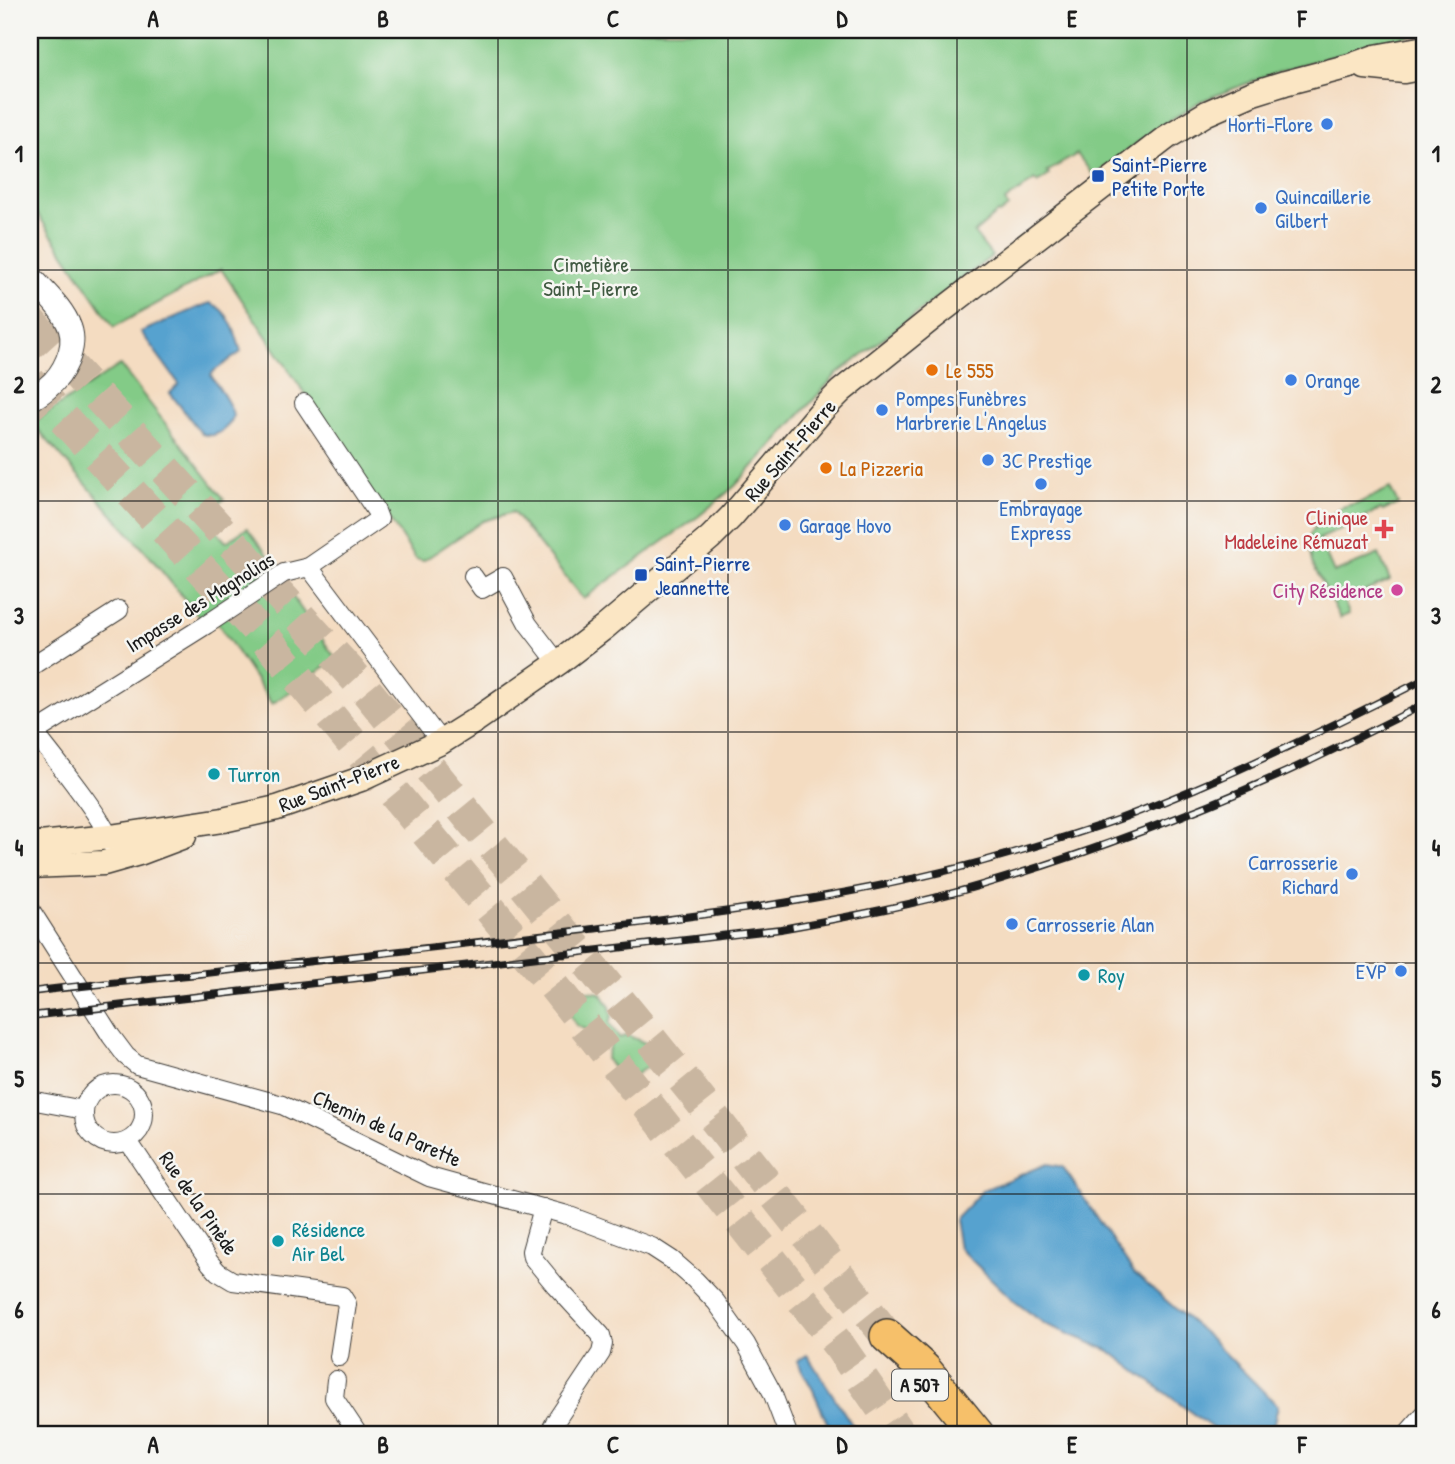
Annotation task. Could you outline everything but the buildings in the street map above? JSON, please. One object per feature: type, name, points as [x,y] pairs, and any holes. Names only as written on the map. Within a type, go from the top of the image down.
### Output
[{"type":"highway","name":"A 507","points":[[952,1434],[887,1336],[924,1369],[977,1434]]},
{"type":"main road","name":"Rue Saint-Pierre","points":[[30,845],[110,837],[223,820],[277,808],[361,779],[441,742],[558,663],[642,596],[732,517],[841,391],[1167,136],[1207,113],[1251,94],[1375,57],[1425,48]]},
{"type":"main road","name":"Rue Saint-Pierre","points":[[1350,66],[1404,71],[1425,67]]},
{"type":"main road","name":"Rue Saint-Pierre","points":[[30,866],[104,863],[139,853],[223,820]]},
{"type":"street","points":[[30,276],[61,312],[71,330],[71,349],[61,373],[49,387],[30,400]]},
{"type":"street","name":"Impasse des Magnolias","points":[[32,730],[206,625],[284,573],[309,568],[379,519],[304,403]]},
{"type":"street","points":[[309,568],[441,742]]},
{"type":"street","points":[[473,576],[482,589],[509,574],[558,663]]},
{"type":"street","points":[[30,667],[119,610]]},
{"type":"street","points":[[32,730],[93,810],[110,837],[111,845],[107,852],[90,864]]},
{"type":"street","points":[[30,909],[111,1036],[126,1056],[137,1065],[128,1088]]},
{"type":"street","name":"Chemin de la Parette","points":[[137,1065],[282,1105],[429,1177],[567,1215],[653,1247],[695,1280],[716,1302],[746,1344],[772,1392],[788,1434]]},
{"type":"street","points":[[108,1084],[128,1088],[141,1102],[144,1115],[141,1128],[134,1137],[122,1143],[107,1144],[96,1139],[87,1129],[83,1115],[88,1098],[108,1084]]},
{"type":"street","points":[[30,1100],[84,1110]]},
{"type":"street","name":"Rue de la Pinède","points":[[128,1141],[218,1272],[233,1280],[342,1296],[347,1304],[339,1357]]},
{"type":"street","points":[[543,1208],[531,1251],[533,1257],[555,1285],[595,1326],[603,1344],[601,1353],[549,1434]]},
{"type":"street","points":[[336,1380],[334,1398],[358,1434]]},
{"type":"street","points":[[1410,1434],[1425,1418]]},
{"type":"green space","name":"Cimetière Saint-Pierre","points":[[30,30],[1425,30],[1425,33],[1282,70],[1201,101],[1154,130],[1094,176],[1077,154],[1047,172],[1049,175],[1038,183],[1035,180],[1005,201],[1008,207],[974,233],[992,256],[836,375],[735,486],[699,516],[583,599],[513,512],[483,521],[423,561],[416,559],[221,269],[114,327],[30,203]]},
{"type":"green space","points":[[120,365],[224,499],[203,516],[226,542],[247,528],[278,568],[203,622],[151,558],[32,423]]},
{"type":"green space","points":[[1390,488],[1398,504],[1383,511],[1381,509],[1319,539],[1334,573],[1379,554],[1390,580],[1344,601],[1349,614],[1340,618],[1312,563],[1310,534],[1316,526],[1342,507],[1361,502]]},
{"type":"green space","points":[[281,580],[336,659],[272,704],[217,622]]},
{"type":"green space","points":[[587,991],[601,993],[610,1007],[612,1017],[609,1023],[619,1038],[627,1035],[655,1049],[653,1063],[635,1075],[615,1070],[606,1059],[610,1045],[600,1027],[586,1030],[576,1025],[567,1010],[573,999]]},
{"type":"water","points":[[210,303],[217,306],[227,317],[241,352],[211,375],[233,416],[225,428],[210,435],[202,434],[170,393],[179,384],[141,332]]},
{"type":"water","points":[[1047,1164],[1063,1167],[1134,1273],[1211,1339],[1278,1406],[1272,1431],[1268,1434],[1220,1434],[1108,1350],[1045,1324],[1014,1301],[959,1248],[954,1220],[983,1190]]},
{"type":"water","points":[[807,1355],[858,1434],[832,1434],[797,1361]]},
{"type":"tunnel","points":[[30,322],[360,683],[691,1089],[887,1336]]},
{"type":"tunnel","points":[[30,382],[271,645],[548,979],[840,1347],[900,1434]]},
{"type":"railway","points":[[30,992],[685,917],[786,903],[935,874],[1071,835],[1161,803],[1275,753],[1425,679]]},
{"type":"railway","points":[[30,1016],[781,929],[905,905],[1016,874],[1167,822],[1296,768],[1425,704]]},
{"type":"place","name":"Horti-Flore","points":[[1327,124]]},
{"type":"place","name":"Saint-Pierre Petite Porte","points":[[1098,176]]},
{"type":"place","name":"Quincaillerie Gilbert","points":[[1261,208]]},
{"type":"place","name":"Le 555","points":[[932,370]]},
{"type":"place","name":"Orange","points":[[1291,380]]},
{"type":"place","name":"Pompes Funèbres Marbrerie L'Angelus","points":[[882,410]]},
{"type":"place","name":"3C Prestige","points":[[988,460]]},
{"type":"place","name":"La Pizzeria","points":[[826,468]]},
{"type":"place","name":"Embrayage Express","points":[[1041,484]]},
{"type":"place","name":"Garage Hovo","points":[[785,525]]},
{"type":"place","name":"Clinique Madeleine Rémuzat","points":[[1384,529]]},
{"type":"place","name":"Saint-Pierre Jeannette","points":[[641,575]]},
{"type":"place","name":"City Résidence","points":[[1397,590]]},
{"type":"place","name":"Turron","points":[[214,774]]},
{"type":"place","name":"Carrosserie Richard","points":[[1352,874]]},
{"type":"place","name":"Carrosserie Alan","points":[[1012,924]]},
{"type":"place","name":"EVP","points":[[1401,971]]},
{"type":"place","name":"Roy","points":[[1084,975]]},
{"type":"place","name":"Résidence Air Bel","points":[[278,1241]]}]
